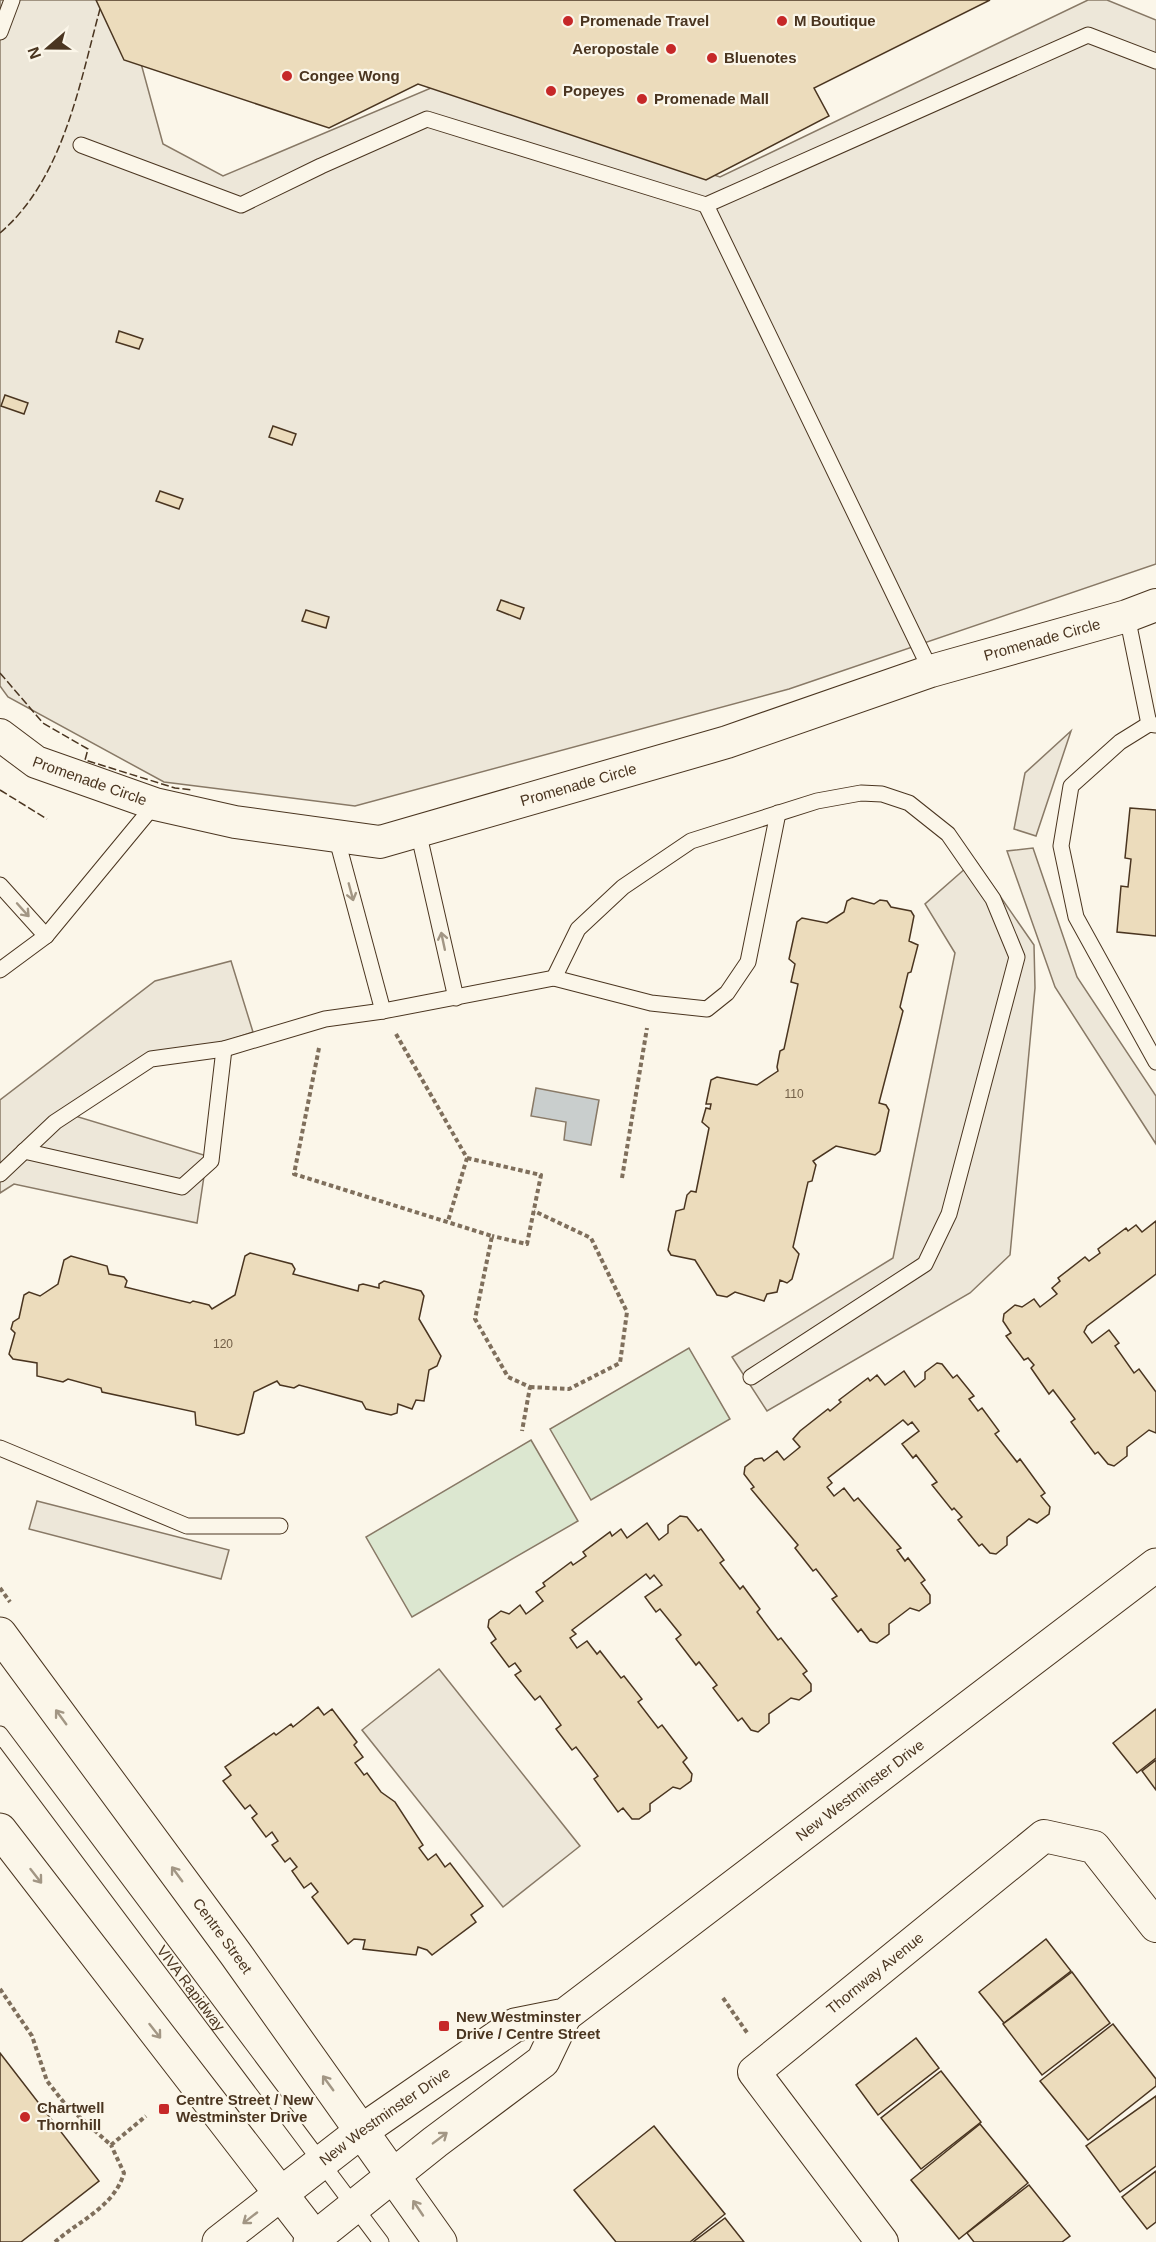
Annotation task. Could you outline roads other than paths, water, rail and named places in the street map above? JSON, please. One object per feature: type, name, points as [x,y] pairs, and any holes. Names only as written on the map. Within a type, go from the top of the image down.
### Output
[{"type":"street","name":"Promenade Circle","points":[[0,735],[36,762],[155,804],[235,822],[380,842],[727,742],[931,671],[1127,616],[1156,605]]},
{"type":"street","name":"New Westminster Drive","points":[[219,2242],[363,2130],[515,2025],[565,2015],[1156,1565]]},
{"type":"street","name":"Centre Street","points":[[0,1634],[363,2130],[440,2242]]},
{"type":"street","points":[[0,1830],[315,2241]]},
{"type":"street","name":"Thornway Avenue","points":[[882,2242],[754,2072],[1044,1836],[1094,1847],[1156,1926]]},
{"type":"street","name":"New Westminster Drive","points":[[315,2241],[395,2175],[543,2061],[565,2015]]},
{"type":"lane","points":[[0,32],[12,0]]},
{"type":"lane","points":[[81,145],[241,205],[321,165],[427,119],[706,205],[1088,36],[1156,61]]},
{"type":"lane","points":[[706,205],[931,671]]},
{"type":"lane","points":[[1127,616],[1153,724],[1120,742],[1071,786],[1061,846],[1076,916],[1156,1062]]},
{"type":"lane","points":[[554,978],[578,929],[623,886],[691,841],[817,801],[861,792],[882,794],[909,802],[948,834],[993,899],[1017,957],[950,1214],[924,1264],[752,1377]]},
{"type":"lane","points":[[0,970],[46,936],[155,804]]},
{"type":"lane","points":[[0,1174],[56,1122],[151,1059],[224,1049],[325,1019],[456,998],[554,978],[651,1003],[707,1009],[727,993],[748,962],[778,813]]},
{"type":"lane","points":[[418,831],[456,998]]},
{"type":"lane","points":[[336,836],[383,1011]]},
{"type":"lane","points":[[0,885],[46,936]]},
{"type":"lane","points":[[24,1151],[182,1187],[211,1161],[224,1049]]},
{"type":"lane","points":[[0,1448],[187,1526],[280,1526]]},
{"type":"lane","name":"VIVA Rapidway","points":[[0,1734],[381,2242]]},
{"type":"place","name":"Promenade Travel","points":[[568,21]]},
{"type":"place","name":"M Boutique","points":[[782,21]]},
{"type":"place","name":"Aeropostale","points":[[671,49]]},
{"type":"place","name":"Bluenotes","points":[[712,58]]},
{"type":"place","name":"Congee Wong","points":[[287,76]]},
{"type":"place","name":"Popeyes","points":[[551,91]]},
{"type":"place","name":"Promenade Mall","points":[[642,99]]},
{"type":"place","name":"New Westminster Drive / Centre Street","points":[[444,2026]]},
{"type":"place","name":"Centre Street / New Westminster Drive","points":[[164,2109]]},
{"type":"place","name":"Chartwell Thornhill","points":[[25,2117]]}]
